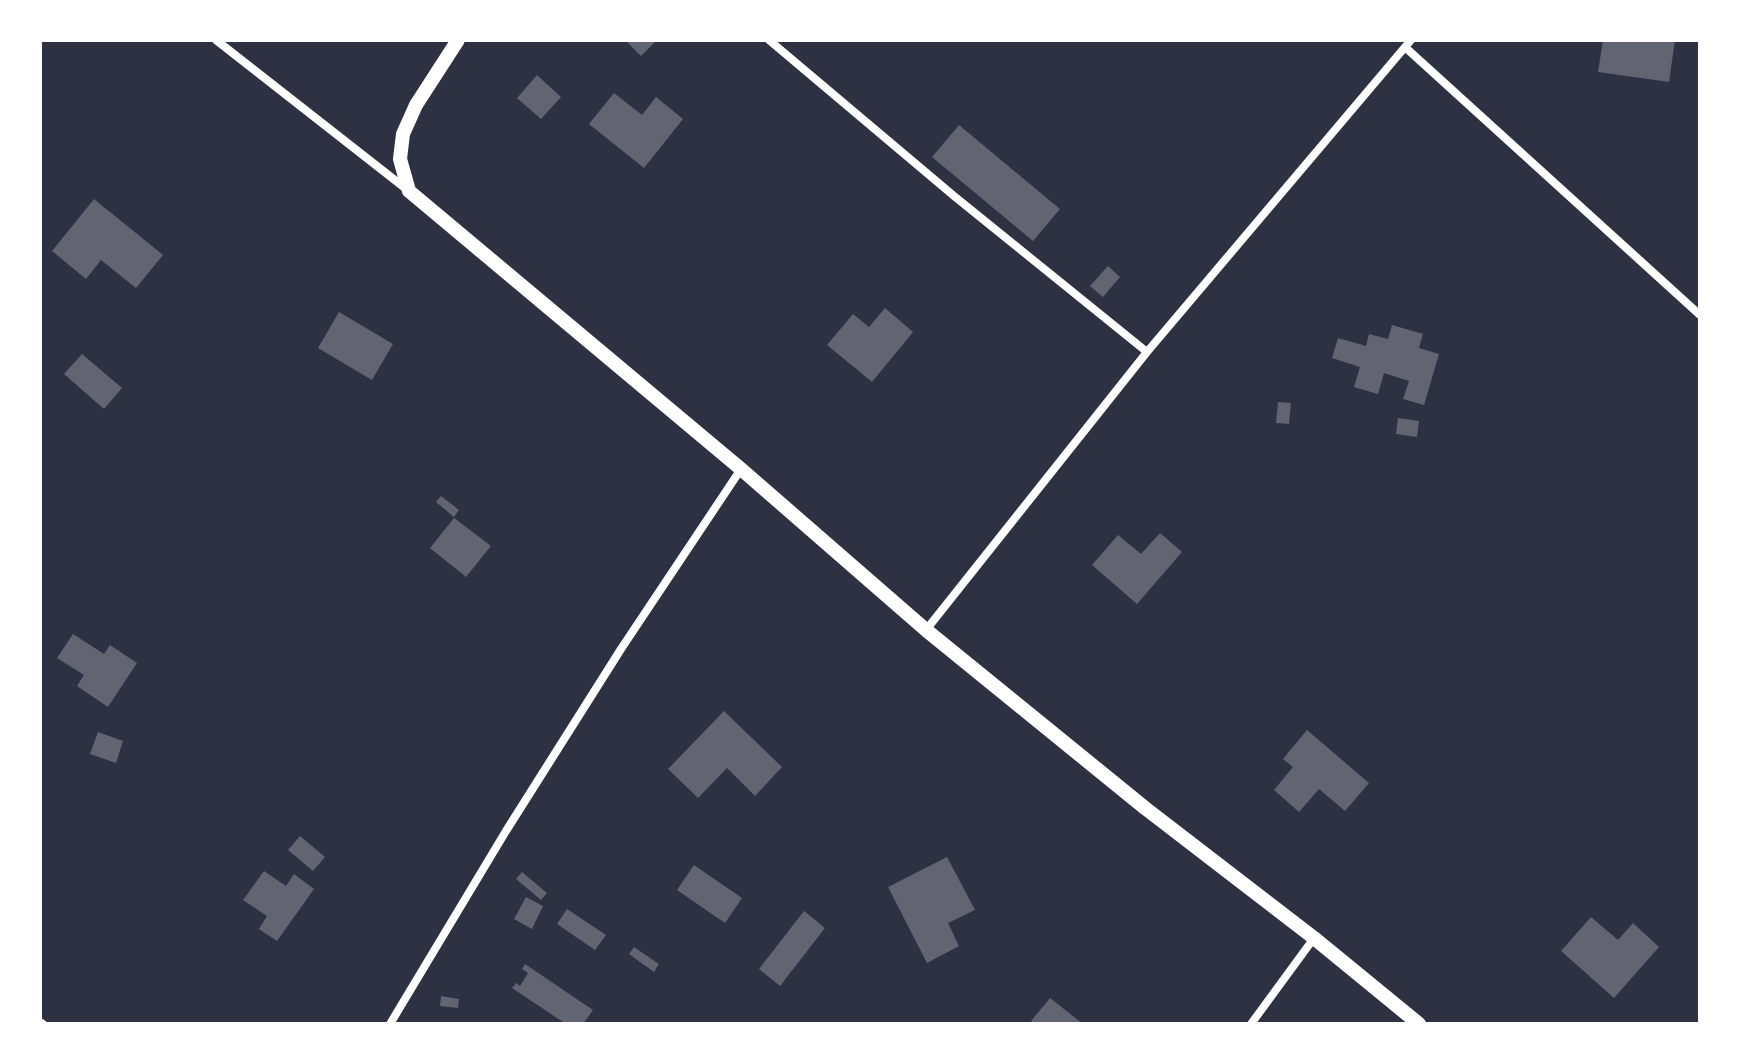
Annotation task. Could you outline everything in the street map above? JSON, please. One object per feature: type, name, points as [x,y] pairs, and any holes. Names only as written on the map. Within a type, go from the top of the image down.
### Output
[{"type":"street","points":[[216,40],[409,191],[741,469],[926,630],[1419,1024]]},
{"type":"street","points":[[409,191],[400,159],[403,134],[416,105],[458,40]]},
{"type":"street","points":[[769,40],[954,196],[1147,352]]},
{"type":"street","points":[[926,630],[1147,352],[1408,44],[1700,315]]},
{"type":"street","points":[[390,1024],[530,792],[741,469]]},
{"type":"street","points":[[1251,1024],[1314,938]]},
{"type":"building","points":[[625,40],[657,40],[641,56]]},
{"type":"building","points":[[1603,40],[1675,40],[1669,82],[1598,72]]},
{"type":"building","points":[[537,75],[561,97],[541,119],[517,98]]},
{"type":"building","points":[[614,93],[642,115],[656,97],[683,119],[644,168],[589,124]]},
{"type":"building","points":[[959,125],[1060,209],[1033,241],[932,157]]},
{"type":"building","points":[[94,199],[163,255],[136,288],[101,260],[86,279],[52,251]]},
{"type":"building","points":[[1108,266],[1120,277],[1103,297],[1090,286]]},
{"type":"building","points":[[885,308],[913,332],[872,382],[827,345],[853,314],[869,327]]},
{"type":"building","points":[[339,312],[393,344],[372,380],[318,348]]},
{"type":"building","points":[[1392,325],[1423,334],[1419,348],[1439,354],[1424,405],[1403,399],[1409,381],[1384,373],[1378,394],[1354,387],[1360,367],[1332,358],[1338,338],[1366,346],[1369,334],[1388,339]]},
{"type":"building","points":[[82,354],[122,388],[104,409],[64,374]]},
{"type":"building","points":[[1278,402],[1291,403],[1289,424],[1276,423]]},
{"type":"building","points":[[1398,418],[1419,421],[1417,437],[1396,434]]},
{"type":"building","points":[[441,496],[459,510],[454,517],[436,502]]},
{"type":"building","points":[[454,518],[491,546],[466,577],[430,548]]},
{"type":"building","points":[[1160,533],[1182,552],[1137,604],[1092,565],[1118,535],[1141,554]]},
{"type":"building","points":[[73,634],[104,654],[110,645],[137,663],[108,707],[77,686],[84,675],[57,658]]},
{"type":"building","points":[[724,711],[782,767],[755,796],[727,768],[698,798],[668,769]]},
{"type":"building","points":[[1307,730],[1369,783],[1345,811],[1319,789],[1299,812],[1274,790],[1293,767],[1283,759]]},
{"type":"building","points":[[98,732],[123,741],[116,763],[90,754]]},
{"type":"building","points":[[300,836],[325,857],[313,871],[288,850]]},
{"type":"building","points":[[947,857],[975,910],[948,923],[959,946],[927,963],[888,887]]},
{"type":"building","points":[[694,865],[742,898],[725,923],[677,890]]},
{"type":"building","points":[[264,871],[286,886],[294,874],[314,889],[277,941],[259,929],[267,916],[243,900]]},
{"type":"building","points":[[522,872],[547,893],[541,900],[516,879]]},
{"type":"building","points":[[526,897],[543,906],[532,929],[514,919]]},
{"type":"building","points":[[567,909],[606,935],[595,950],[557,924]]},
{"type":"building","points":[[804,911],[825,928],[780,986],[759,969]]},
{"type":"building","points":[[1591,917],[1618,940],[1633,923],[1659,947],[1614,998],[1561,951]]},
{"type":"building","points":[[634,947],[659,964],[654,972],[629,954]]},
{"type":"building","points":[[525,964],[593,1010],[583,1024],[566,1024],[512,988],[516,983],[520,986],[528,973],[522,969]]},
{"type":"building","points":[[441,996],[459,999],[458,1008],[440,1006]]},
{"type":"building","points":[[1050,998],[1083,1024],[1035,1024],[1031,1021]]}]
